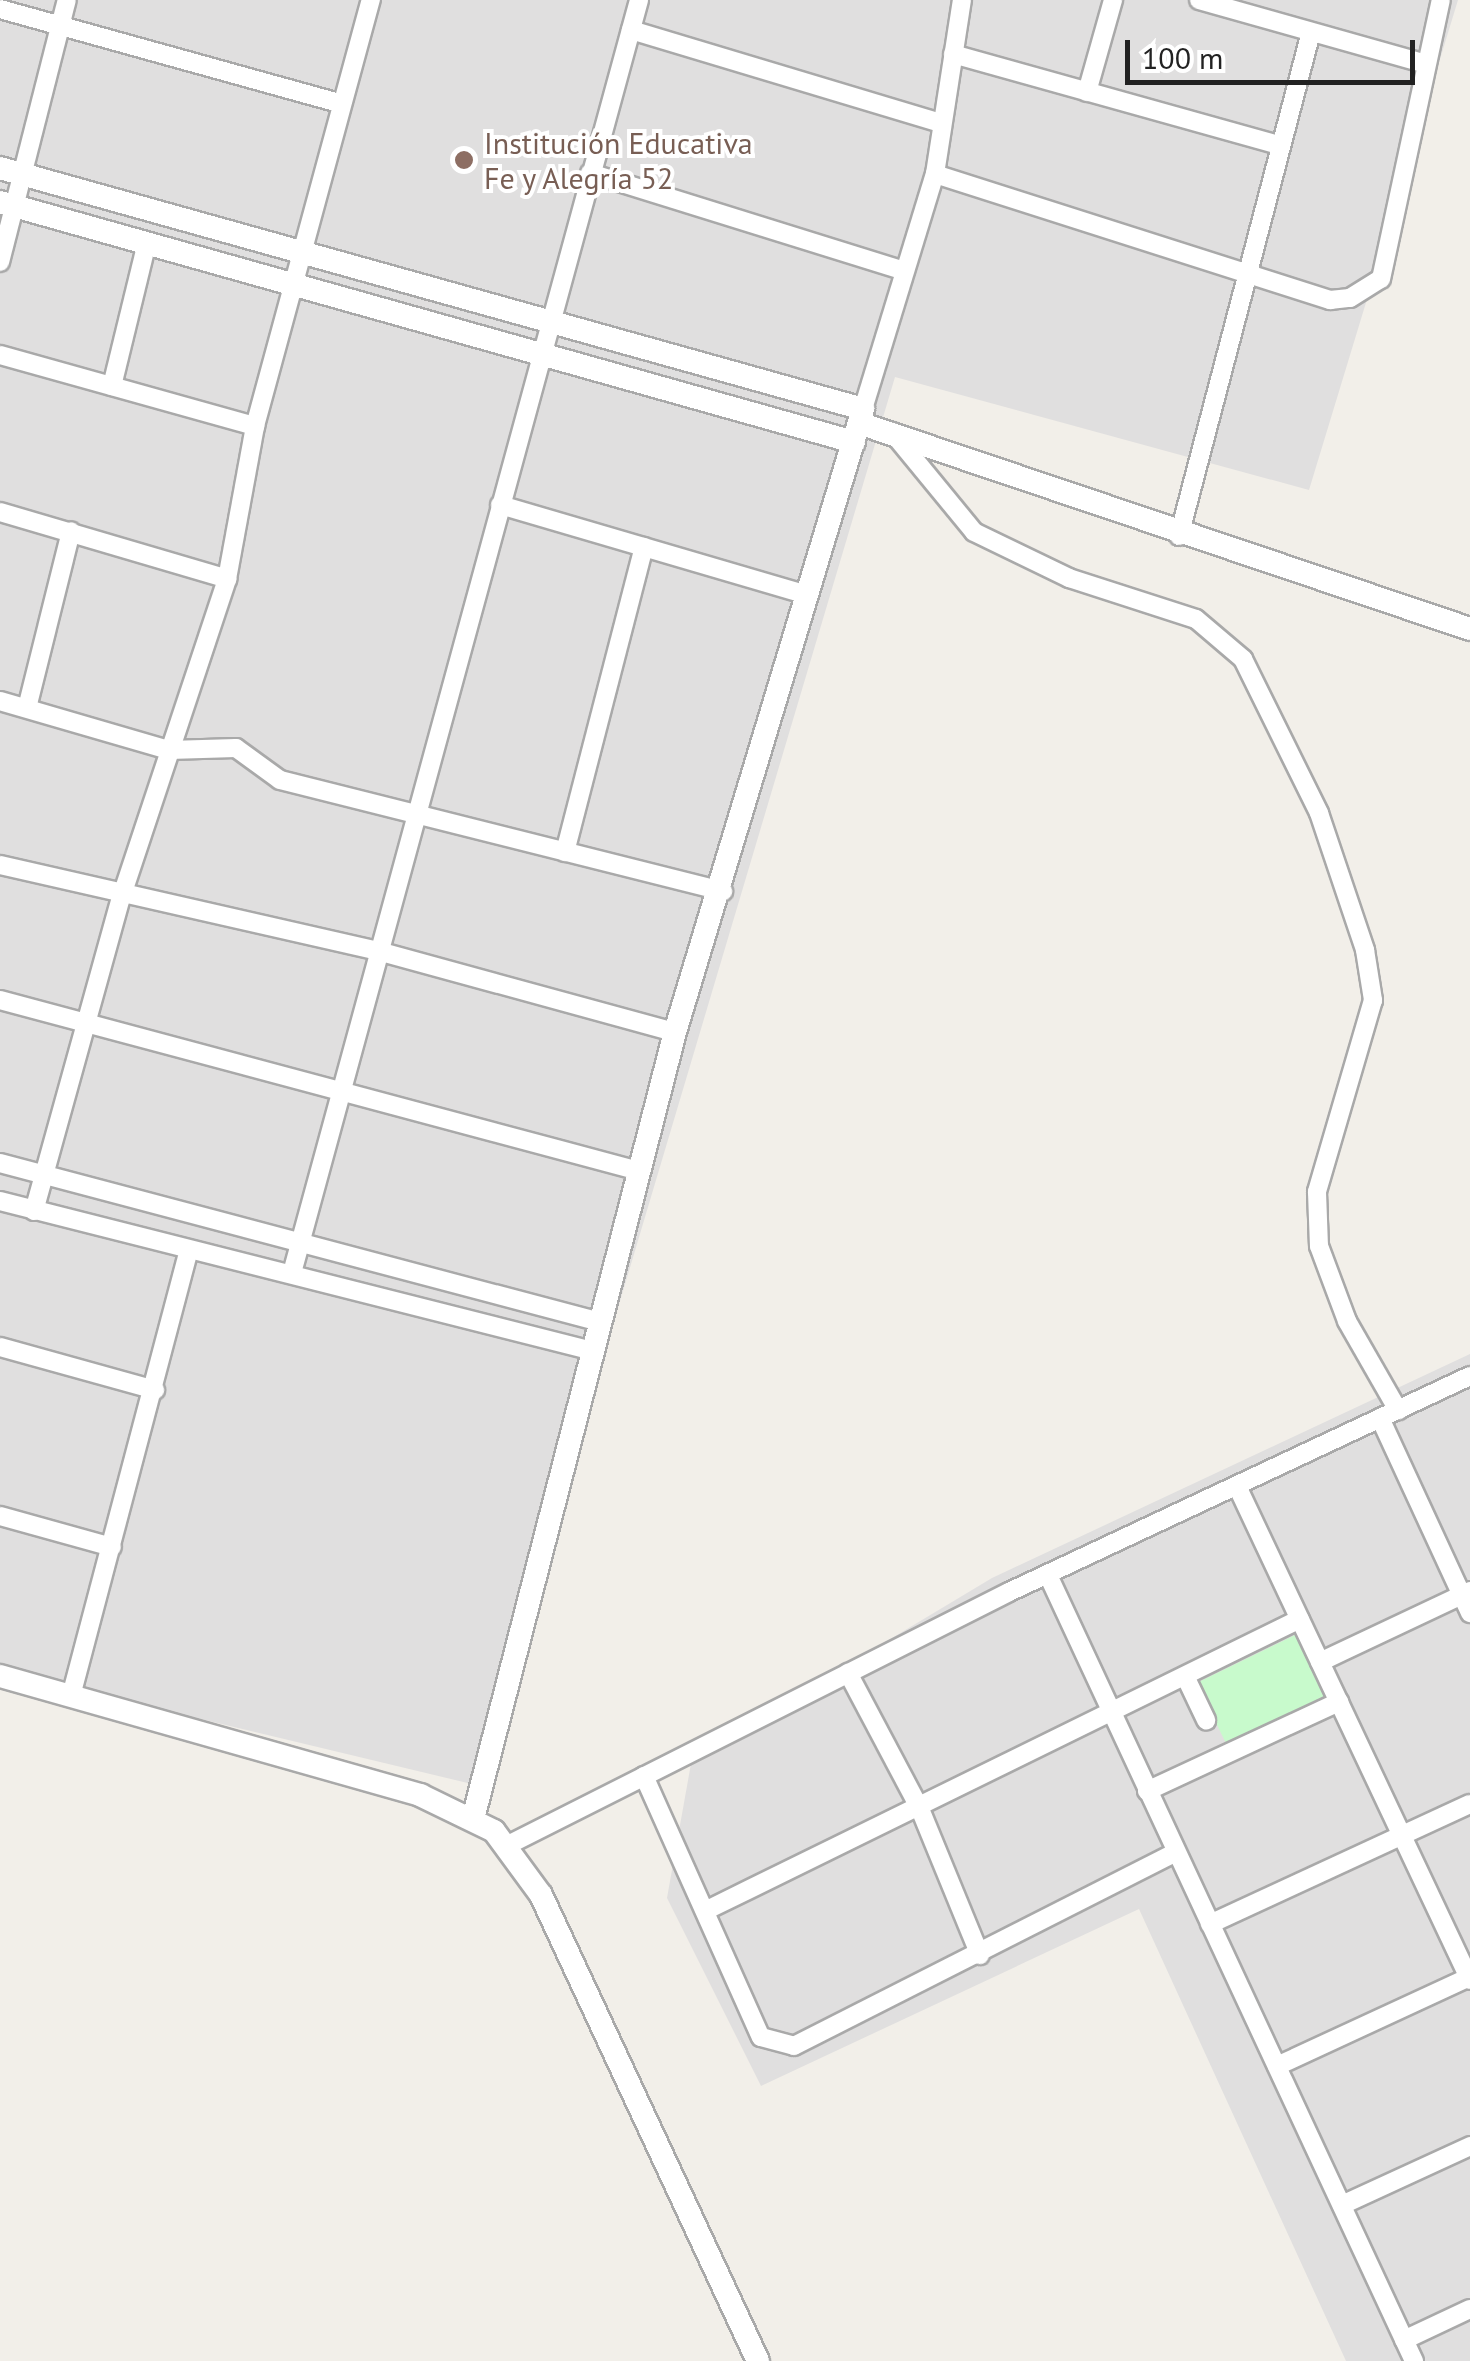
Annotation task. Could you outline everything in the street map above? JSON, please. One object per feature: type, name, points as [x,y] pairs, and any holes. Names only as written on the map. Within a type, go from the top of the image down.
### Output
[{"type":"street","points":[[0,262],[8,204],[24,174],[67,0]]},
{"type":"street","points":[[34,1211],[90,1024],[120,898],[227,579],[255,426],[371,0]]},
{"type":"street","points":[[292,1272],[639,0]]},
{"type":"street","points":[[474,1814],[675,1032],[723,891],[805,594],[935,174],[938,122],[962,0]]},
{"type":"street","points":[[1087,92],[1113,0]]},
{"type":"street","points":[[1199,0],[1426,64]]},
{"type":"street","points":[[935,174],[1330,300],[1381,279],[1441,0]]},
{"type":"street","points":[[0,10],[342,104]]},
{"type":"street","points":[[631,30],[938,122]]},
{"type":"street","points":[[1179,536],[1311,32]]},
{"type":"street","points":[[953,54],[1280,145]]},
{"type":"street","points":[[0,168],[552,319],[858,425]]},
{"type":"street","points":[[590,173],[904,270]]},
{"type":"street","points":[[8,204],[544,350],[890,430],[1179,536],[1470,629]]},
{"type":"street","points":[[112,386],[148,242]]},
{"type":"street","points":[[0,355],[255,426]]},
{"type":"street","points":[[890,430],[974,532],[1068,578],[1196,619],[1243,659],[1318,813],[1365,950],[1373,1000],[1317,1192],[1319,1246],[1347,1321],[1466,1593],[1470,1614]]},
{"type":"street","points":[[500,505],[805,594]]},
{"type":"street","points":[[0,512],[227,579]]},
{"type":"street","points":[[27,708],[71,531]]},
{"type":"street","points":[[565,852],[644,547]]},
{"type":"street","points":[[0,701],[169,750],[236,748],[280,780],[723,891]]},
{"type":"street","points":[[0,865],[120,898],[378,950],[675,1032]]},
{"type":"street","points":[[0,1000],[639,1170]]},
{"type":"street","points":[[0,1163],[600,1322]]},
{"type":"street","points":[[0,1201],[188,1254],[292,1272],[593,1351]]},
{"type":"street","points":[[71,1696],[188,1254]]},
{"type":"street","points":[[0,1347],[155,1390]]},
{"type":"street","points":[[508,1845],[1048,1575],[1470,1376]]},
{"type":"street","points":[[1237,1486],[1470,1978],[1276,2066]]},
{"type":"street","points":[[0,1516],[112,1547]]},
{"type":"street","points":[[1048,1575],[1111,1720],[1414,2361]]},
{"type":"street","points":[[1320,1662],[1466,1593]]},
{"type":"street","points":[[709,1909],[1111,1720],[1300,1619]]},
{"type":"street","points":[[848,1673],[920,1810],[980,1955]]},
{"type":"street","points":[[0,1676],[474,1814],[508,1845],[542,1895],[758,2361]]},
{"type":"street","points":[[1186,1678],[1206,1720]]},
{"type":"street","points":[[1147,1790],[1339,1702]]},
{"type":"street","points":[[644,1776],[709,1909],[762,2036],[781,2044],[806,2042],[1176,1852]]},
{"type":"street","points":[[1210,1924],[1470,1804]]},
{"type":"street","points":[[1342,2206],[1470,2146]]},
{"type":"street","points":[[1404,2340],[1470,2309]]},
{"type":"shaded area","points":[[0,0],[1458,0],[1309,490],[895,377],[476,1785],[0,1671]]},
{"type":"shaded area","points":[[1470,1354],[1470,2361],[1346,2361],[1139,1909],[761,2086],[667,1898],[692,1758],[992,1578]]},
{"type":"green space","points":[[1299,1633],[1329,1694],[1226,1744],[1197,1683]]},
{"type":"place","name":"Institución Educativa Fe y Alegría 52","points":[[464,160]]}]
